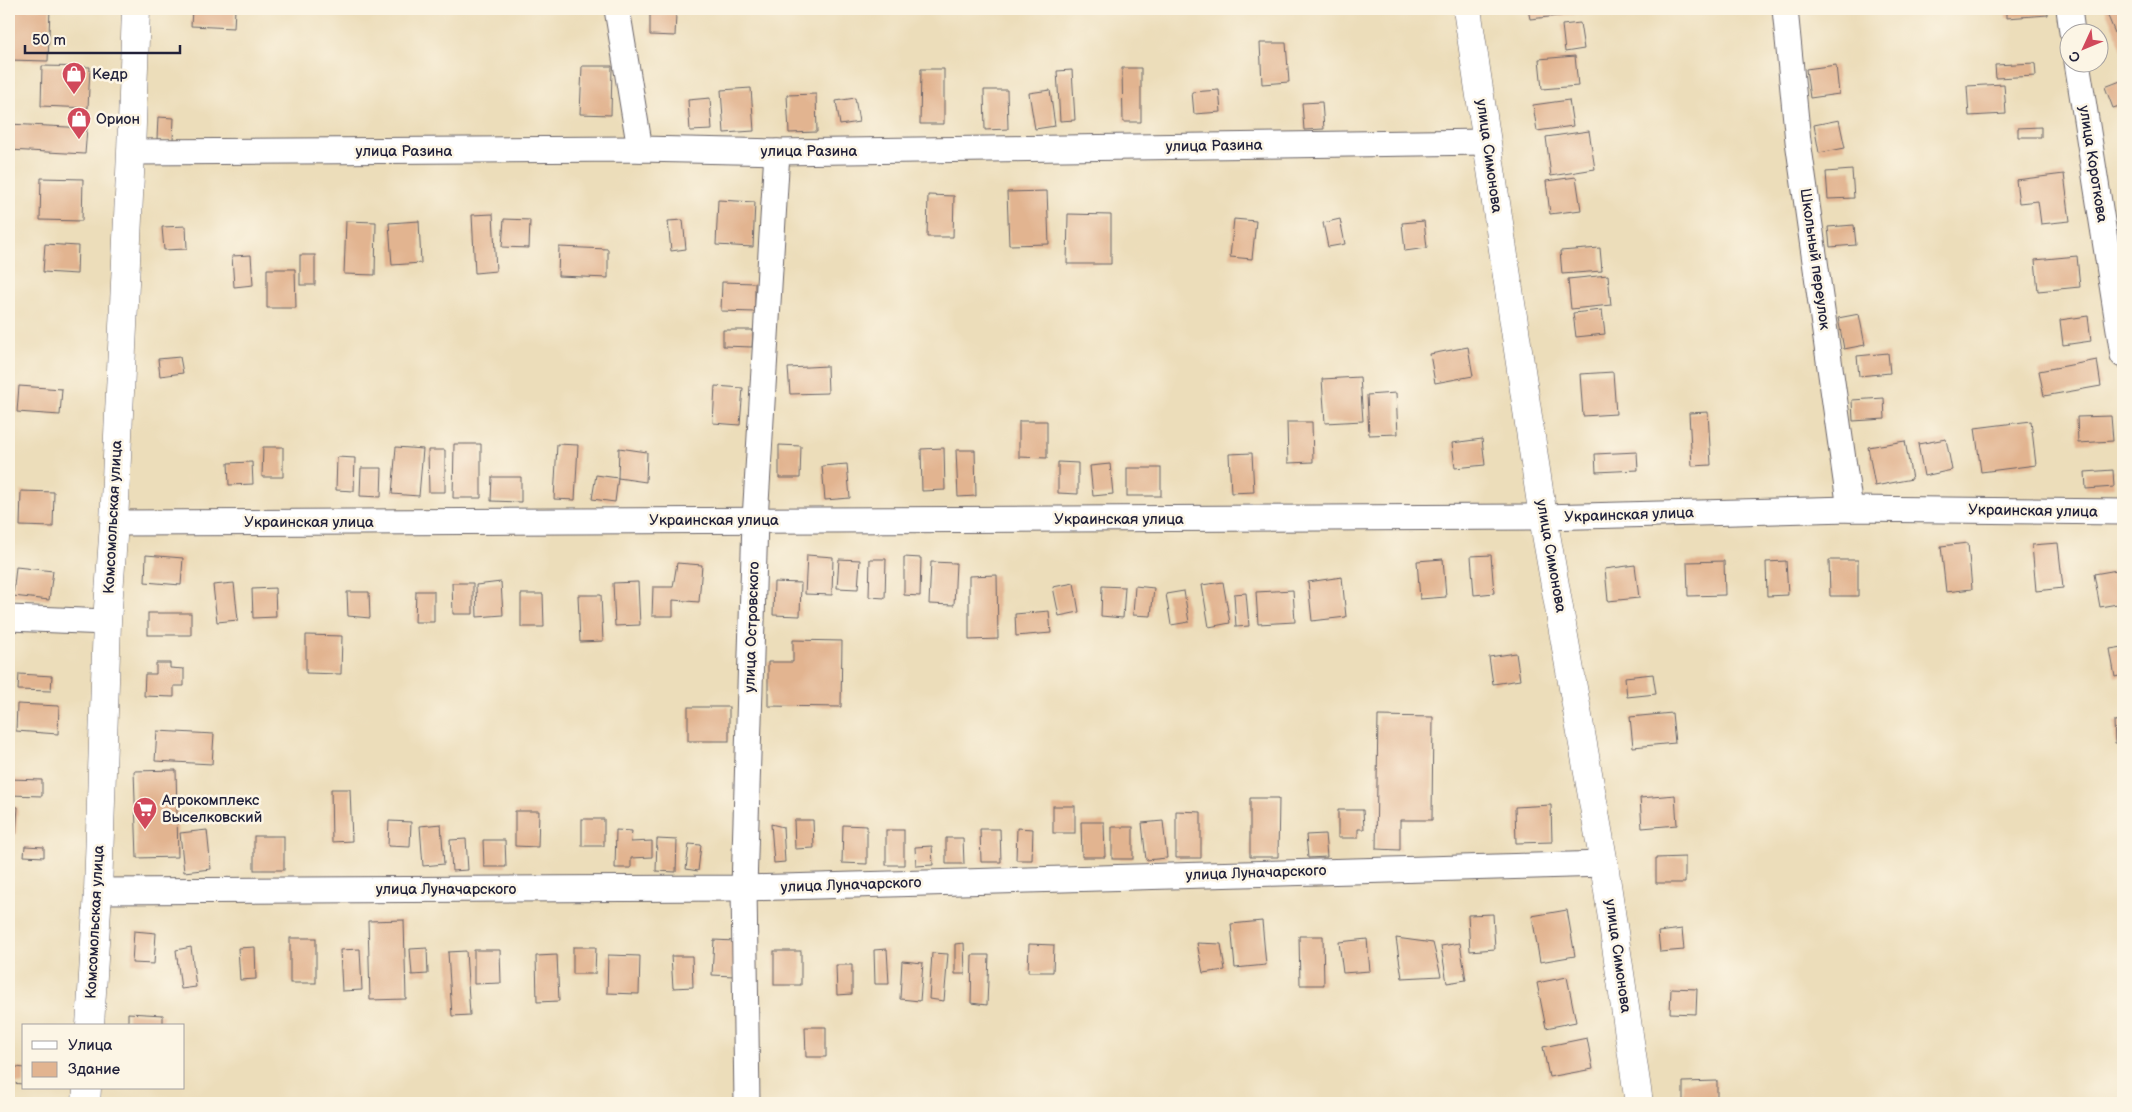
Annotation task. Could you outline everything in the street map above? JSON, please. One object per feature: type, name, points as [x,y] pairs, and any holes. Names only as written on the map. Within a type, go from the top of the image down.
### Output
[{"type":"street","name":"Комсомольская улица","points":[[90,1024],[98,891],[107,622],[114,523],[136,9]]},
{"type":"street","points":[[617,9],[640,150]]},
{"type":"street","name":"улица Симонова","points":[[1468,9],[1486,142],[1544,517],[1604,864],[1639,1103]]},
{"type":"street","name":"Школьный переулок","points":[[1785,9],[1798,141],[1850,509]]},
{"type":"street","points":[[2068,9],[2070,22]]},
{"type":"street","name":"улица Короткова","points":[[2079,72],[2123,355]]},
{"type":"street","name":"улица Разина","points":[[131,152],[640,150],[777,152],[1486,142]]},
{"type":"street","name":"улица Островского","points":[[747,1103],[744,888],[755,520],[777,152]]},
{"type":"street","name":"Украинская улица","points":[[114,523],[1544,517],[1850,509],[2123,512]]},
{"type":"street","points":[[9,618],[107,622]]},
{"type":"street","name":"улица Луначарского","points":[[98,891],[744,888],[1604,864]]},
{"type":"street","points":[[86,1103],[87,1090]]},
{"type":"building","points":[[9,9],[50,9],[48,61],[9,60]]},
{"type":"building","points":[[192,9],[235,9],[234,28],[191,26]]},
{"type":"building","points":[[1528,9],[1586,9],[1586,13],[1530,19]]},
{"type":"building","points":[[2006,9],[2048,9],[2048,15],[2006,18]]},
{"type":"building","points":[[2105,9],[2123,9],[2123,52]]},
{"type":"building","points":[[650,14],[676,14],[675,36],[650,35]]},
{"type":"building","points":[[1580,23],[1584,49],[1565,52],[1562,25]]},
{"type":"building","points":[[1260,43],[1286,43],[1289,82],[1262,84]]},
{"type":"building","points":[[1575,56],[1578,86],[1542,89],[1539,59]]},
{"type":"building","points":[[2035,63],[2036,76],[1996,78],[1995,65]]},
{"type":"building","points":[[1836,65],[1839,94],[1810,98],[1806,69]]},
{"type":"building","points":[[42,66],[90,67],[88,108],[41,106]]},
{"type":"building","points":[[582,66],[612,66],[611,115],[580,114]]},
{"type":"building","points":[[1122,68],[1141,68],[1141,122],[1123,122]]},
{"type":"building","points":[[921,69],[944,69],[944,124],[920,124]]},
{"type":"building","points":[[1072,70],[1075,120],[1060,121],[1057,71]]},
{"type":"building","points":[[2123,80],[2123,105],[2113,108],[2105,87]]},
{"type":"building","points":[[2004,84],[2006,114],[1969,116],[1967,86]]},
{"type":"building","points":[[751,88],[754,131],[724,133],[721,90]]},
{"type":"building","points":[[984,90],[1007,90],[1008,129],[985,130]]},
{"type":"building","points":[[1050,90],[1055,126],[1035,129],[1029,93]]},
{"type":"building","points":[[1219,90],[1221,112],[1194,114],[1192,92]]},
{"type":"building","points":[[816,94],[817,132],[789,133],[787,95]]},
{"type":"building","points":[[710,98],[712,130],[690,131],[688,100]]},
{"type":"building","points":[[855,98],[859,122],[840,125],[836,101]]},
{"type":"building","points":[[1569,100],[1573,126],[1537,131],[1533,105]]},
{"type":"building","points":[[1322,102],[1324,129],[1304,130],[1302,103]]},
{"type":"building","points":[[158,117],[174,118],[173,140],[157,139]]},
{"type":"building","points":[[1839,120],[1845,148],[1819,153],[1814,125]]},
{"type":"building","points":[[9,124],[87,128],[85,154],[9,150]]},
{"type":"building","points":[[2041,127],[2041,137],[2018,137],[2018,128]]},
{"type":"building","points":[[1589,131],[1595,169],[1551,176],[1546,137]]},
{"type":"building","points":[[1852,170],[1854,198],[1828,199],[1826,172]]},
{"type":"building","points":[[2064,174],[2070,221],[2041,224],[2038,201],[2019,203],[2016,180]]},
{"type":"building","points":[[1576,177],[1581,210],[1550,214],[1546,181]]},
{"type":"building","points":[[41,178],[83,179],[82,221],[40,220]]},
{"type":"building","points":[[1047,191],[1049,244],[1009,245],[1007,192]]},
{"type":"building","points":[[928,195],[954,196],[953,237],[927,237]]},
{"type":"building","points":[[718,200],[755,202],[753,247],[716,245]]},
{"type":"building","points":[[493,214],[496,271],[475,273],[472,215]]},
{"type":"building","points":[[1068,214],[1111,215],[1111,264],[1067,264]]},
{"type":"building","points":[[504,219],[530,220],[529,248],[502,247]]},
{"type":"building","points":[[1234,219],[1256,221],[1252,259],[1230,257]]},
{"type":"building","points":[[1340,219],[1345,244],[1328,247],[1323,223]]},
{"type":"building","points":[[683,220],[686,249],[671,251],[668,221]]},
{"type":"building","points":[[346,221],[376,222],[375,275],[344,274]]},
{"type":"building","points":[[419,221],[421,263],[392,265],[389,223]]},
{"type":"building","points":[[1424,221],[1427,248],[1405,251],[1402,223]]},
{"type":"building","points":[[1854,225],[1856,245],[1830,247],[1828,227]]},
{"type":"building","points":[[186,226],[187,249],[164,250],[162,227]]},
{"type":"building","points":[[45,244],[78,246],[77,274],[43,272]]},
{"type":"building","points":[[559,247],[608,249],[608,278],[558,276]]},
{"type":"building","points":[[1600,248],[1602,271],[1562,274],[1560,251]]},
{"type":"building","points":[[251,255],[253,285],[234,287],[232,256]]},
{"type":"building","points":[[300,255],[315,255],[315,285],[300,285]]},
{"type":"building","points":[[2077,256],[2080,287],[2038,291],[2035,260]]},
{"type":"building","points":[[267,269],[295,269],[296,308],[267,308]]},
{"type":"building","points":[[1608,275],[1611,305],[1571,309],[1568,279]]},
{"type":"building","points":[[722,282],[755,283],[755,312],[721,311]]},
{"type":"building","points":[[1602,310],[1605,334],[1576,337],[1573,313]]},
{"type":"building","points":[[1859,314],[1865,345],[1844,349],[1838,318]]},
{"type":"building","points":[[2088,316],[2091,341],[2063,345],[2060,320]]},
{"type":"building","points":[[723,330],[753,330],[752,347],[723,346]]},
{"type":"building","points":[[1468,347],[1473,376],[1435,383],[1430,354]]},
{"type":"building","points":[[1888,353],[1890,373],[1859,376],[1857,356]]},
{"type":"building","points":[[180,357],[183,373],[160,376],[158,359]]},
{"type":"building","points":[[2097,360],[2101,386],[2044,396],[2039,371]]},
{"type":"building","points":[[827,366],[828,393],[790,394],[788,368]]},
{"type":"building","points":[[1613,372],[1616,414],[1583,416],[1580,374]]},
{"type":"building","points":[[1360,377],[1363,421],[1325,423],[1322,379]]},
{"type":"building","points":[[19,386],[62,389],[60,415],[17,412]]},
{"type":"building","points":[[715,386],[743,388],[740,425],[713,423]]},
{"type":"building","points":[[1396,393],[1398,434],[1369,435],[1367,395]]},
{"type":"building","points":[[1884,398],[1885,419],[1853,421],[1852,400]]},
{"type":"building","points":[[1708,412],[1711,465],[1692,466],[1689,413]]},
{"type":"building","points":[[2111,416],[2113,441],[2078,443],[2077,417]]},
{"type":"building","points":[[1019,421],[1047,421],[1047,458],[1019,457]]},
{"type":"building","points":[[2031,421],[2036,465],[1981,472],[1975,428]]},
{"type":"building","points":[[1287,422],[1312,422],[1313,462],[1288,463]]},
{"type":"building","points":[[1482,439],[1485,465],[1455,468],[1452,443]]},
{"type":"building","points":[[1946,439],[1952,470],[1924,476],[1918,444]]},
{"type":"building","points":[[1905,441],[1912,479],[1875,486],[1868,447]]},
{"type":"building","points":[[454,444],[481,444],[481,498],[453,498]]},
{"type":"building","points":[[557,444],[578,445],[575,500],[554,499]]},
{"type":"building","points":[[779,445],[801,446],[800,478],[779,478]]},
{"type":"building","points":[[263,447],[283,447],[283,477],[262,477]]},
{"type":"building","points":[[396,447],[423,449],[419,496],[392,494]]},
{"type":"building","points":[[619,448],[647,452],[646,482],[618,478]]},
{"type":"building","points":[[944,448],[945,490],[922,491],[921,449]]},
{"type":"building","points":[[428,450],[445,450],[445,492],[429,492]]},
{"type":"building","points":[[956,450],[975,450],[976,496],[958,497]]},
{"type":"building","points":[[1637,452],[1638,470],[1596,472],[1595,454]]},
{"type":"building","points":[[1252,453],[1254,492],[1231,493],[1229,454]]},
{"type":"building","points":[[337,457],[355,458],[354,491],[336,490]]},
{"type":"building","points":[[252,462],[253,484],[229,485],[228,463]]},
{"type":"building","points":[[1058,462],[1078,463],[1078,494],[1058,493]]},
{"type":"building","points":[[847,464],[850,498],[825,500],[822,466]]},
{"type":"building","points":[[1110,464],[1113,494],[1093,496],[1090,466]]},
{"type":"building","points":[[361,468],[382,468],[381,497],[360,496]]},
{"type":"building","points":[[1127,468],[1161,468],[1161,496],[1127,496]]},
{"type":"building","points":[[2113,470],[2114,487],[2086,489],[2085,472]]},
{"type":"building","points":[[596,475],[618,478],[615,502],[592,499]]},
{"type":"building","points":[[492,477],[521,477],[521,502],[491,501]]},
{"type":"building","points":[[21,491],[54,492],[53,527],[20,526]]},
{"type":"building","points":[[1968,543],[1972,589],[1946,592],[1941,546]]},
{"type":"building","points":[[2058,543],[2063,588],[2036,591],[2032,545]]},
{"type":"building","points":[[146,555],[183,558],[181,585],[145,582]]},
{"type":"building","points":[[807,555],[833,557],[832,595],[805,594]]},
{"type":"building","points":[[1491,555],[1494,593],[1474,595],[1471,556]]},
{"type":"building","points":[[904,557],[921,558],[920,596],[904,595]]},
{"type":"building","points":[[839,559],[860,560],[858,589],[837,588]]},
{"type":"building","points":[[870,559],[886,559],[885,598],[869,597]]},
{"type":"building","points":[[1443,559],[1446,597],[1420,599],[1417,561]]},
{"type":"building","points":[[1829,560],[1858,560],[1858,596],[1830,596]]},
{"type":"building","points":[[1724,561],[1725,595],[1688,596],[1687,562]]},
{"type":"building","points":[[1786,561],[1788,595],[1767,596],[1766,562]]},
{"type":"building","points":[[931,562],[956,563],[954,605],[929,604]]},
{"type":"building","points":[[677,563],[702,565],[699,602],[673,600],[673,616],[652,616],[653,587],[673,587]]},
{"type":"building","points":[[1635,565],[1639,598],[1608,601],[1605,569]]},
{"type":"building","points":[[16,567],[53,571],[49,600],[13,596]]},
{"type":"building","points":[[2123,569],[2123,603],[2100,607],[2094,574]]},
{"type":"building","points":[[997,575],[998,639],[969,640],[969,576]]},
{"type":"building","points":[[1342,577],[1346,617],[1312,621],[1308,582]]},
{"type":"building","points":[[501,582],[503,615],[477,617],[476,585]]},
{"type":"building","points":[[638,582],[640,625],[615,626],[613,583]]},
{"type":"building","points":[[774,582],[801,583],[800,616],[773,615]]},
{"type":"building","points":[[1223,582],[1230,623],[1209,627],[1202,585]]},
{"type":"building","points":[[234,583],[238,620],[217,622],[213,585]]},
{"type":"building","points":[[452,583],[473,583],[473,614],[453,614]]},
{"type":"building","points":[[1074,583],[1079,612],[1059,616],[1053,587]]},
{"type":"building","points":[[1102,586],[1125,587],[1123,618],[1101,616]]},
{"type":"building","points":[[1135,586],[1154,588],[1151,616],[1133,615]]},
{"type":"building","points":[[275,588],[276,617],[253,618],[252,589]]},
{"type":"building","points":[[1293,590],[1295,622],[1258,624],[1256,592]]},
{"type":"building","points":[[416,591],[434,591],[434,622],[415,622]]},
{"type":"building","points":[[1184,591],[1189,622],[1171,625],[1166,594]]},
{"type":"building","points":[[347,592],[369,592],[370,618],[348,616]]},
{"type":"building","points":[[1246,593],[1249,626],[1236,627],[1234,594]]},
{"type":"building","points":[[521,594],[543,594],[544,627],[521,627]]},
{"type":"building","points":[[578,595],[601,595],[603,641],[580,642]]},
{"type":"building","points":[[1049,611],[1051,633],[1016,636],[1015,614]]},
{"type":"building","points":[[148,613],[191,613],[191,635],[148,635]]},
{"type":"building","points":[[306,635],[342,636],[341,674],[306,673]]},
{"type":"building","points":[[793,640],[842,641],[841,707],[768,706],[768,662],[793,662]]},
{"type":"building","points":[[2123,647],[2123,675],[2115,677],[2110,649]]},
{"type":"building","points":[[1516,653],[1520,680],[1493,684],[1489,657]]},
{"type":"building","points":[[156,663],[170,663],[170,668],[184,669],[184,686],[174,686],[174,697],[144,696],[145,674],[156,674]]},
{"type":"building","points":[[19,674],[52,676],[51,691],[18,690]]},
{"type":"building","points":[[1653,674],[1656,694],[1627,697],[1625,677]]},
{"type":"building","points":[[17,704],[59,706],[58,734],[16,731]]},
{"type":"building","points":[[688,707],[729,707],[729,741],[688,741]]},
{"type":"building","points":[[1672,713],[1675,743],[1633,747],[1630,717]]},
{"type":"building","points":[[1378,716],[1433,717],[1432,820],[1400,820],[1400,850],[1376,849]]},
{"type":"building","points":[[2123,721],[2123,743],[2115,743],[2114,722]]},
{"type":"building","points":[[157,731],[214,734],[212,764],[155,761]]},
{"type":"building","points":[[176,770],[178,857],[137,858],[134,771]]},
{"type":"building","points":[[9,779],[42,780],[42,796],[9,795]]},
{"type":"building","points":[[331,789],[350,789],[352,841],[332,842]]},
{"type":"building","points":[[1675,795],[1677,825],[1642,828],[1640,798]]},
{"type":"building","points":[[1250,798],[1279,798],[1278,857],[1250,857]]},
{"type":"building","points":[[1551,805],[1552,842],[1516,843],[1515,807]]},
{"type":"building","points":[[9,806],[18,807],[16,834],[9,834]]},
{"type":"building","points":[[1053,806],[1075,806],[1075,833],[1053,833]]},
{"type":"building","points":[[1338,810],[1363,810],[1364,829],[1358,829],[1358,838],[1338,838]]},
{"type":"building","points":[[515,811],[539,811],[538,847],[515,846]]},
{"type":"building","points":[[1176,811],[1201,812],[1201,858],[1176,858]]},
{"type":"building","points":[[582,819],[604,819],[604,846],[582,846]]},
{"type":"building","points":[[794,820],[813,820],[814,848],[795,849]]},
{"type":"building","points":[[389,821],[411,822],[410,847],[388,846]]},
{"type":"building","points":[[1163,821],[1167,858],[1146,860],[1142,823]]},
{"type":"building","points":[[1081,822],[1104,822],[1105,857],[1082,857]]},
{"type":"building","points":[[441,824],[444,864],[423,866],[420,826]]},
{"type":"building","points":[[771,824],[783,827],[785,862],[774,863]]},
{"type":"building","points":[[843,825],[867,826],[867,864],[842,863]]},
{"type":"building","points":[[1112,827],[1133,827],[1133,859],[1112,859]]},
{"type":"building","points":[[1017,828],[1033,829],[1032,860],[1016,860]]},
{"type":"building","points":[[980,829],[1000,829],[1001,862],[981,862]]},
{"type":"building","points":[[207,830],[211,869],[184,872],[180,833]]},
{"type":"building","points":[[616,830],[632,831],[631,842],[652,841],[652,857],[631,858],[631,868],[615,868]]},
{"type":"building","points":[[886,830],[904,830],[904,865],[886,865]]},
{"type":"building","points":[[1325,834],[1327,857],[1308,858],[1306,835]]},
{"type":"building","points":[[254,836],[284,836],[284,870],[254,870]]},
{"type":"building","points":[[946,838],[963,838],[964,864],[946,864]]},
{"type":"building","points":[[466,839],[468,870],[452,871],[450,840]]},
{"type":"building","points":[[657,839],[677,840],[676,872],[656,871]]},
{"type":"building","points":[[483,840],[505,840],[506,867],[484,867]]},
{"type":"building","points":[[689,844],[701,845],[698,871],[686,869]]},
{"type":"building","points":[[25,846],[44,847],[44,857],[24,856]]},
{"type":"building","points":[[932,846],[933,865],[916,866],[915,847]]},
{"type":"building","points":[[1685,857],[1685,883],[1656,883],[1656,858]]},
{"type":"building","points":[[1567,910],[1575,956],[1540,962],[1532,916]]},
{"type":"building","points":[[1493,914],[1495,949],[1470,951],[1468,915]]},
{"type":"building","points":[[404,920],[406,999],[370,1000],[368,921]]},
{"type":"building","points":[[1262,921],[1266,965],[1235,968],[1231,924]]},
{"type":"building","points":[[1682,929],[1684,950],[1660,952],[1658,932]]},
{"type":"building","points":[[134,931],[156,933],[154,964],[132,963]]},
{"type":"building","points":[[1299,936],[1323,936],[1324,985],[1300,985]]},
{"type":"building","points":[[290,938],[316,938],[316,983],[290,983]]},
{"type":"building","points":[[1396,938],[1433,943],[1441,976],[1402,978]]},
{"type":"building","points":[[1367,939],[1370,971],[1343,973],[1339,942]]},
{"type":"building","points":[[714,940],[735,941],[734,976],[712,975]]},
{"type":"building","points":[[964,943],[965,974],[955,974],[955,944]]},
{"type":"building","points":[[1197,943],[1221,944],[1225,970],[1203,973]]},
{"type":"building","points":[[1460,943],[1466,980],[1447,983],[1441,946]]},
{"type":"building","points":[[1029,944],[1054,945],[1053,972],[1028,972]]},
{"type":"building","points":[[191,947],[196,987],[181,989],[176,950]]},
{"type":"building","points":[[255,947],[256,979],[240,980],[238,948]]},
{"type":"building","points":[[573,947],[596,947],[595,974],[573,974]]},
{"type":"building","points":[[427,948],[428,974],[412,975],[410,949]]},
{"type":"building","points":[[360,949],[362,990],[342,991],[340,950]]},
{"type":"building","points":[[887,949],[889,984],[875,984],[874,950]]},
{"type":"building","points":[[474,950],[500,950],[501,983],[474,984]]},
{"type":"building","points":[[466,951],[470,1015],[452,1016],[448,952]]},
{"type":"building","points":[[774,951],[801,951],[801,985],[774,985]]},
{"type":"building","points":[[932,953],[948,954],[944,1001],[929,999]]},
{"type":"building","points":[[557,955],[559,1001],[537,1002],[536,956]]},
{"type":"building","points":[[608,955],[640,956],[639,994],[607,993]]},
{"type":"building","points":[[972,955],[989,955],[987,1005],[971,1003]]},
{"type":"building","points":[[671,956],[692,956],[693,987],[673,988]]},
{"type":"building","points":[[902,961],[923,963],[920,1001],[900,999]]},
{"type":"building","points":[[836,965],[852,965],[852,994],[837,995]]},
{"type":"building","points":[[1567,977],[1576,1022],[1546,1028],[1537,983]]},
{"type":"building","points":[[1671,988],[1697,989],[1696,1014],[1670,1013]]},
{"type":"building","points":[[128,1013],[163,1015],[163,1024],[128,1024]]},
{"type":"building","points":[[805,1027],[826,1027],[826,1057],[806,1057]]},
{"type":"building","points":[[1587,1038],[1593,1069],[1549,1077],[1543,1047]]},
{"type":"building","points":[[10,1066],[22,1068],[22,1084],[9,1083]]},
{"type":"building","points":[[1717,1081],[1717,1103],[1683,1103],[1683,1082]]},
{"type":"place","name":"Кедр","points":[[74,95]]},
{"type":"place","name":"Орион","points":[[79,140]]},
{"type":"place","name":"Агрокомплекс Выселковский","points":[[145,830]]}]
